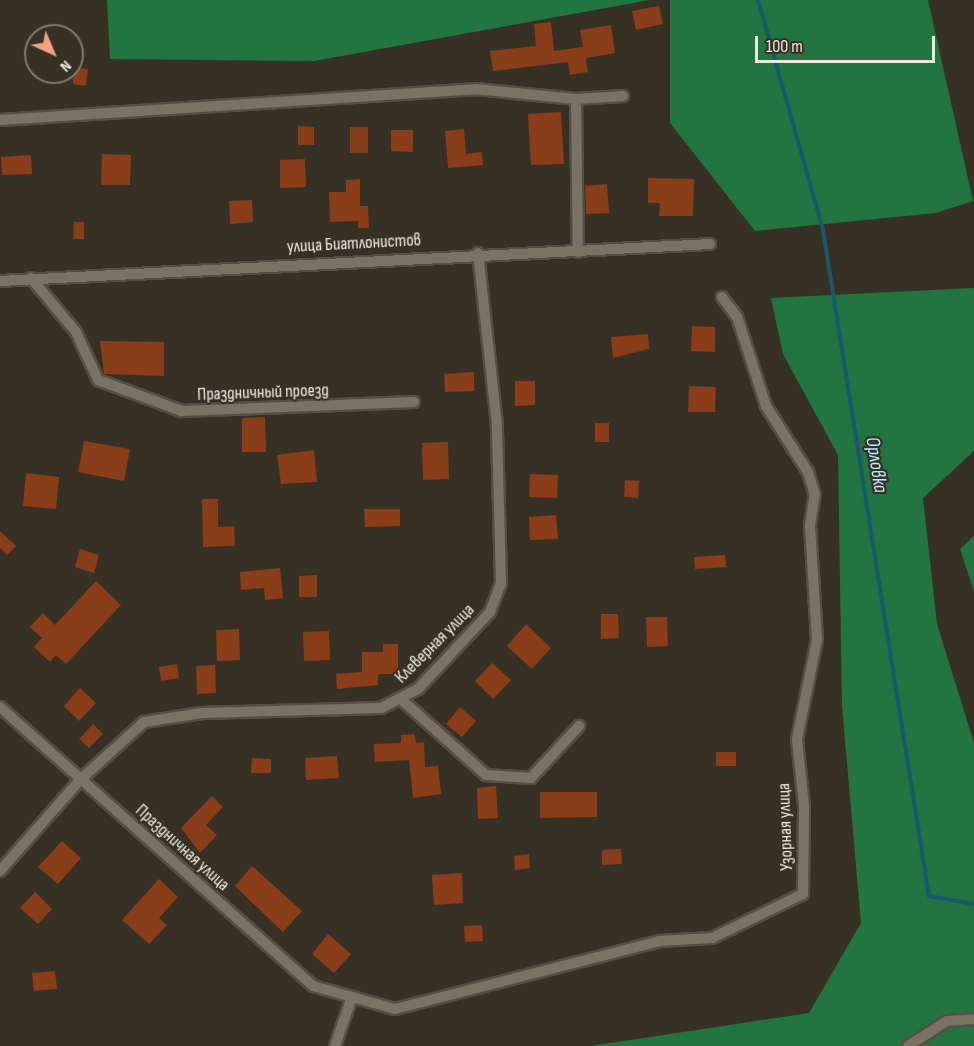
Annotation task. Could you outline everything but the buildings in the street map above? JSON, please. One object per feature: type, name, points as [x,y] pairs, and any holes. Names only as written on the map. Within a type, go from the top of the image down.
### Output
[{"type":"street","points":[[0,120],[475,89],[576,99],[623,96]]},
{"type":"street","points":[[576,99],[578,252]]},
{"type":"street","name":"улица Биатлонистов","points":[[0,281],[478,254],[578,252],[710,244]]},
{"type":"street","name":"Клеверная улица","points":[[0,871],[80,780],[144,722],[202,713],[381,708],[402,700],[498,599],[496,425],[478,254]]},
{"type":"street","name":"Праздничный проезд","points":[[31,278],[76,332],[98,380],[182,411],[414,402]]},
{"type":"street","name":"Узорная улица","points":[[352,997],[395,1009],[659,940],[712,938],[803,894],[804,806],[797,739],[817,640],[810,525],[815,495],[808,472],[766,406],[737,317],[722,297]]},
{"type":"street","points":[[402,700],[486,775],[531,778],[579,726]]},
{"type":"street","name":"Праздничная улица","points":[[0,707],[313,986],[352,997]]},
{"type":"street","points":[[336,1046],[352,997]]},
{"type":"street","points":[[908,1046],[947,1022],[974,1019]]},
{"type":"green space","points":[[107,0],[650,0],[314,61],[110,59]]},
{"type":"green space","points":[[670,0],[928,0],[973,201],[936,213],[755,231],[670,123]]},
{"type":"green space","points":[[974,288],[974,451],[923,498],[937,624],[974,743],[974,1046],[591,1046],[809,1013],[861,923],[842,706],[838,455],[783,354],[771,298]]},
{"type":"green space","points":[[974,536],[974,591],[960,549]]},
{"type":"waterway","name":"Орловка","points":[[758,0],[823,230],[929,896],[974,904]]}]
